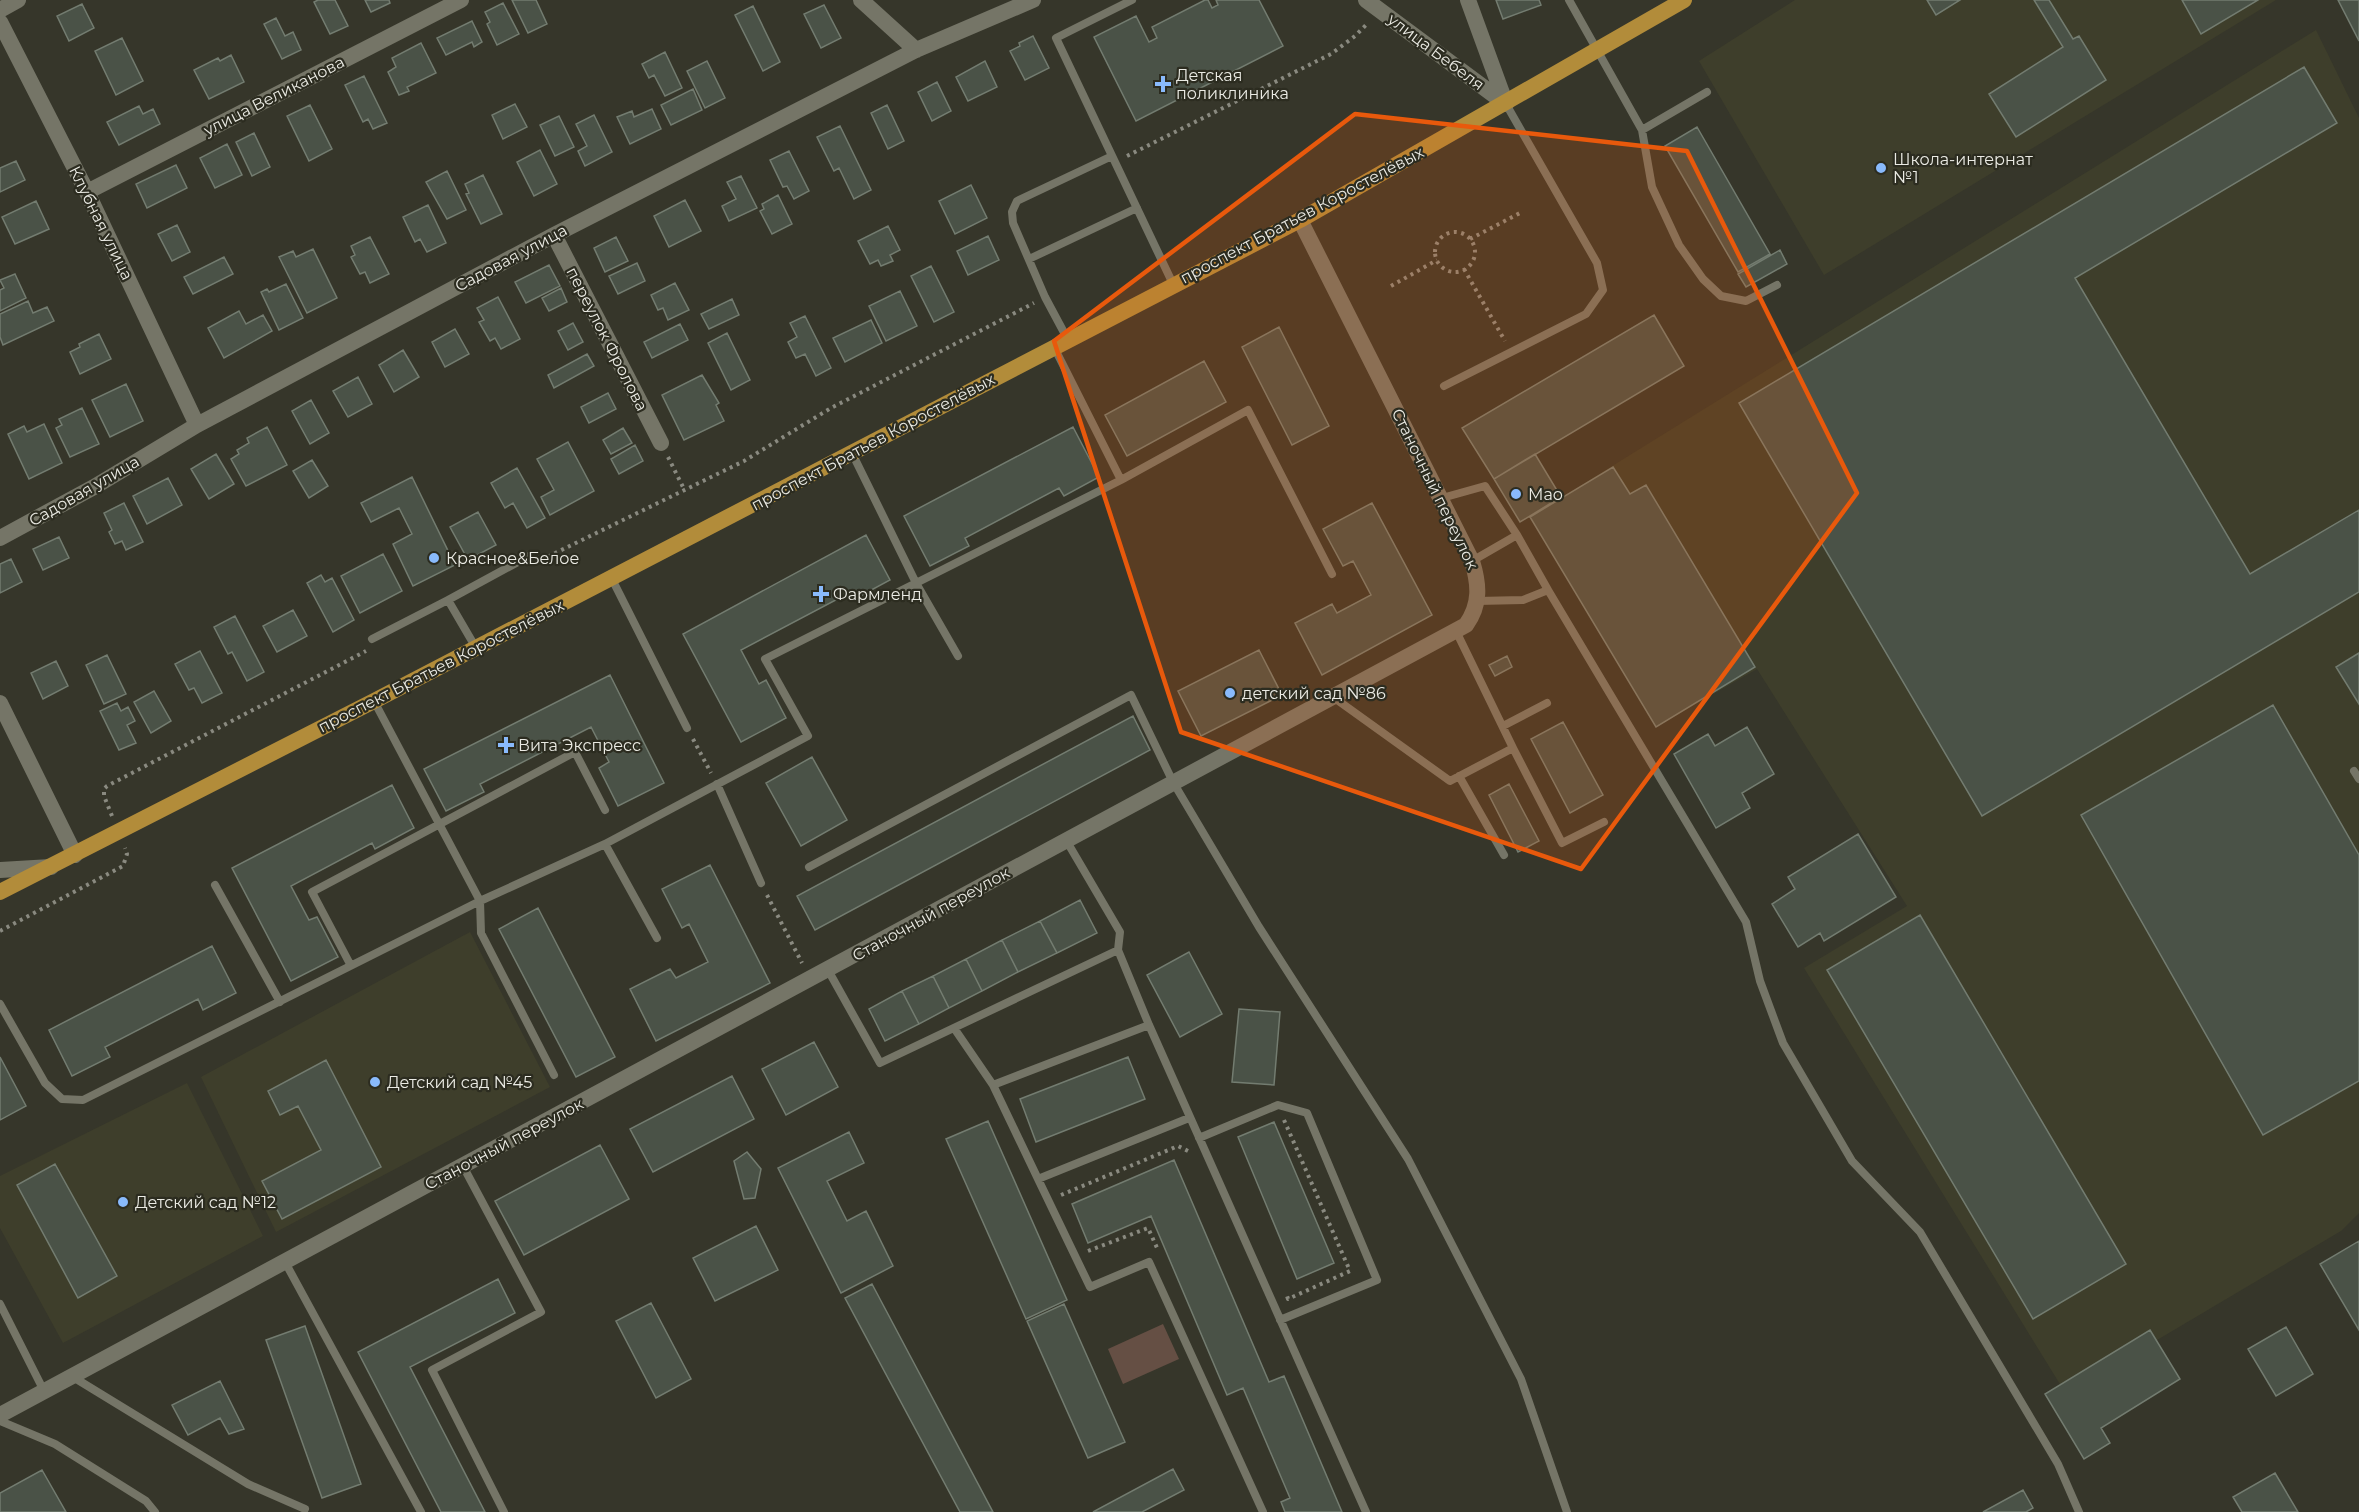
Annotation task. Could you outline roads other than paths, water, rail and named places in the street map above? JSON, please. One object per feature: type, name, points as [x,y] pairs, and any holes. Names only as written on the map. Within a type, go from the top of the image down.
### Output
[{"type":"main road","name":"проспект Братьев Коростелёвых","points":[[0,892],[374,701],[1300,220],[1684,0]]},
{"type":"street","points":[[0,10],[18,0]]},
{"type":"street","name":"улица Великанова","points":[[87,192],[461,0]]},
{"type":"street","points":[[861,0],[916,50]]},
{"type":"street","name":"Садовая улица","points":[[0,538],[94,487],[197,425],[554,235],[916,50],[1033,0]]},
{"type":"street","points":[[1468,0],[1506,104]]},
{"type":"street","name":"улица Бебеля","points":[[1373,5],[1506,104]]},
{"type":"street","name":"Клубная улица","points":[[0,22],[87,192],[197,425]]},
{"type":"street","name":"Станочный переулок","points":[[0,1415],[1456,631],[1470,619],[1474,614],[1477,601],[1478,581],[1472,561],[1300,220]]},
{"type":"street","name":"переулок Фролова","points":[[554,235],[661,443]]},
{"type":"street","points":[[0,704],[75,855]]},
{"type":"street","name":"проспект Братьев Коростелёвых","points":[[0,870],[51,867]]},
{"type":"lane","points":[[1132,0],[1056,38],[1173,284]]},
{"type":"lane","points":[[1569,0],[1642,130],[1652,187],[1679,245],[1703,279],[1721,296],[1746,301],[1777,285]]},
{"type":"lane","points":[[1642,130],[1707,92]]},
{"type":"lane","points":[[1444,386],[1586,314],[1603,290],[1597,263],[1506,104]]},
{"type":"lane","points":[[1112,156],[1017,201],[1012,212],[1013,224],[1045,297],[1061,344],[1121,480]]},
{"type":"lane","points":[[1029,259],[1137,208]]},
{"type":"lane","points":[[0,1004],[45,1083],[62,1099],[83,1100],[480,900],[605,844],[808,736],[765,659],[1121,480],[1248,410],[1332,574]]},
{"type":"lane","points":[[852,453],[916,583],[958,656]]},
{"type":"lane","points":[[1442,498],[1485,486],[1516,535],[1746,922],[1760,981],[1783,1043],[1852,1161],[1920,1232],[2058,1464],[2079,1512]]},
{"type":"lane","points":[[1472,561],[1516,535]]},
{"type":"lane","points":[[372,639],[531,560]]},
{"type":"lane","points":[[611,577],[687,728]]},
{"type":"lane","points":[[1477,601],[1523,600],[1548,590]]},
{"type":"lane","points":[[448,600],[476,648]]},
{"type":"lane","points":[[1456,631],[1562,843],[1604,822]]},
{"type":"lane","points":[[809,867],[1131,695],[1173,782],[1259,927],[1408,1159],[1521,1379],[1567,1512]]},
{"type":"lane","points":[[1333,697],[1450,781],[1513,748]]},
{"type":"lane","points":[[374,701],[438,825],[480,900],[481,933],[554,1075]]},
{"type":"lane","points":[[1503,726],[1547,703]]},
{"type":"lane","points":[[350,964],[312,892],[575,752],[605,810]]},
{"type":"lane","points":[[2354,771],[2359,779]]},
{"type":"lane","points":[[1459,776],[1504,855]]},
{"type":"lane","points":[[717,784],[761,883]]},
{"type":"lane","points":[[1066,840],[1120,932],[1118,950],[1149,1025],[1366,1512]]},
{"type":"lane","points":[[605,844],[657,938]]},
{"type":"lane","points":[[215,885],[280,1002]]},
{"type":"lane","points":[[828,970],[880,1063],[1118,950]]},
{"type":"lane","points":[[993,1085],[1149,1025]]},
{"type":"lane","points":[[954,1028],[993,1085],[1090,1287],[1149,1262],[1263,1512]]},
{"type":"lane","points":[[1199,1138],[1278,1105],[1307,1113],[1377,1280],[1280,1320]]},
{"type":"lane","points":[[1038,1179],[1189,1118]]},
{"type":"lane","points":[[463,1166],[542,1312],[432,1370],[504,1512]]},
{"type":"lane","points":[[285,1262],[421,1512]]},
{"type":"lane","points":[[0,1304],[44,1392]]},
{"type":"lane","points":[[72,1377],[248,1484],[305,1509]]},
{"type":"lane","points":[[0,1421],[64,1450],[146,1501],[155,1512]]},
{"type":"place","name":"Детская поликлиника","points":[[1163,84]]},
{"type":"place","name":"Школа-интернат №1","points":[[1881,168]]},
{"type":"place","name":"Мао","points":[[1516,494]]},
{"type":"place","name":"Красное&Белое","points":[[434,558]]},
{"type":"place","name":"Фармленд","points":[[821,594]]},
{"type":"place","name":"детский сад №86","points":[[1230,693]]},
{"type":"place","name":"Вита Экспресс","points":[[506,745]]},
{"type":"place","name":"Детский сад №45","points":[[375,1082]]},
{"type":"place","name":"Детский сад №12","points":[[123,1202]]}]
